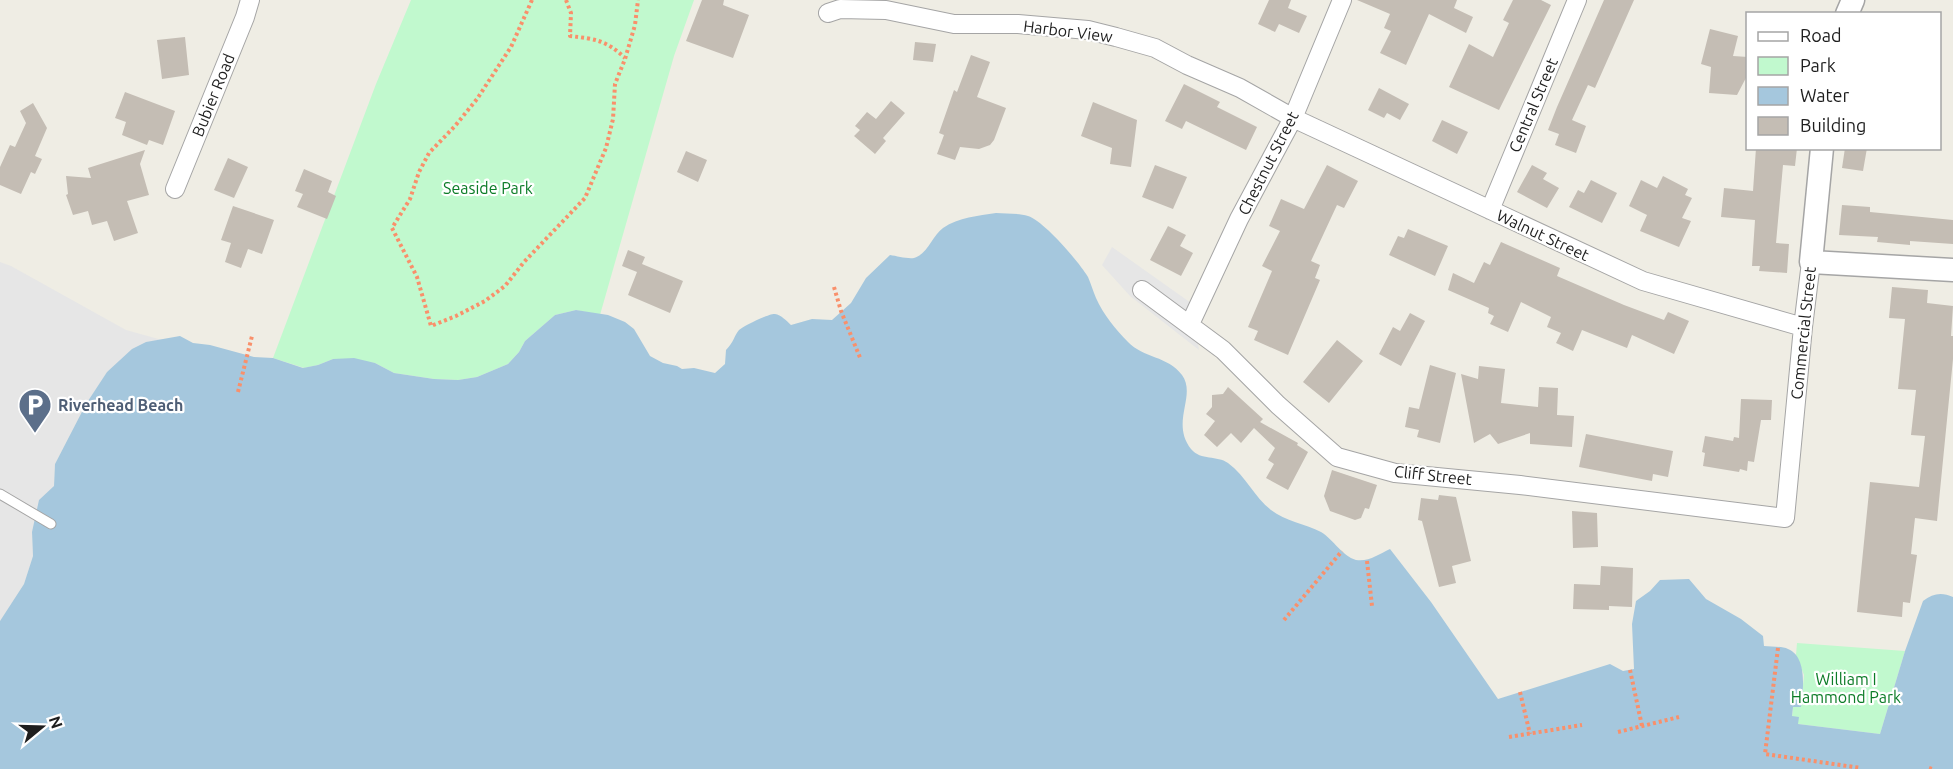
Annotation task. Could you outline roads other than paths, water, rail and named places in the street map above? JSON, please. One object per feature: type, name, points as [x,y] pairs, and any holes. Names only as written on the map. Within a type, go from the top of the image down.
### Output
[{"type":"street","name":"Bubier Road","points":[[175,189],[250,0]]},
{"type":"street","name":"Chestnut Street","points":[[1190,324],[1239,219],[1293,118],[1342,0]]},
{"type":"street","name":"Central Street","points":[[1490,210],[1577,0]]},
{"type":"street","name":"Harbor View","points":[[828,13],[840,9],[886,10],[954,24],[1018,24],[1088,30],[1155,48],[1240,88],[1293,118]]},
{"type":"street","name":"Walnut Street","points":[[1293,118],[1643,281],[1803,327]]},
{"type":"street","name":"Commercial Street","points":[[1785,518],[1822,150]]},
{"type":"street","points":[[1811,262],[1953,270]]},
{"type":"street","name":"Cliff Street","points":[[1142,290],[1223,350],[1278,405],[1337,457],[1395,472],[1687,504],[1785,518]]},
{"type":"lane","points":[[0,494],[51,524]]},
{"type":"water","points":[[996,213],[1024,215],[1035,219],[1061,243],[1083,270],[1102,310],[1123,337],[1134,347],[1170,364],[1182,375],[1187,392],[1183,429],[1185,439],[1195,453],[1228,463],[1271,510],[1321,532],[1351,558],[1365,560],[1390,549],[1431,602],[1498,699],[1610,664],[1623,671],[1634,669],[1632,624],[1636,601],[1660,580],[1689,579],[1706,599],[1741,619],[1763,636],[1764,646],[1786,648],[1799,659],[1803,675],[1803,693],[1801,707],[1793,707],[1792,716],[1799,717],[1798,724],[1880,734],[1923,601],[1930,596],[1945,594],[1953,597],[1953,769],[0,769],[0,621],[24,584],[33,556],[32,532],[39,500],[54,486],[55,464],[86,404],[107,372],[132,349],[146,342],[180,336],[193,343],[210,345],[254,357],[273,358],[303,368],[333,359],[354,358],[375,363],[394,373],[458,380],[477,377],[508,364],[525,341],[555,315],[576,310],[608,315],[625,322],[634,329],[650,356],[663,363],[682,369],[694,368],[715,373],[725,364],[726,350],[739,330],[746,326],[772,314],[782,317],[791,325],[812,319],[832,320],[851,303],[866,278],[890,255],[914,258],[923,253],[939,231],[949,224]]},
{"type":"place","name":"Riverhead Beach","points":[[35,434]]},
{"type":"park label","name":"Seaside Park","points":[[488,188]]},
{"type":"park label","name":"William I Hammond Park","points":[[1846,688]]}]
